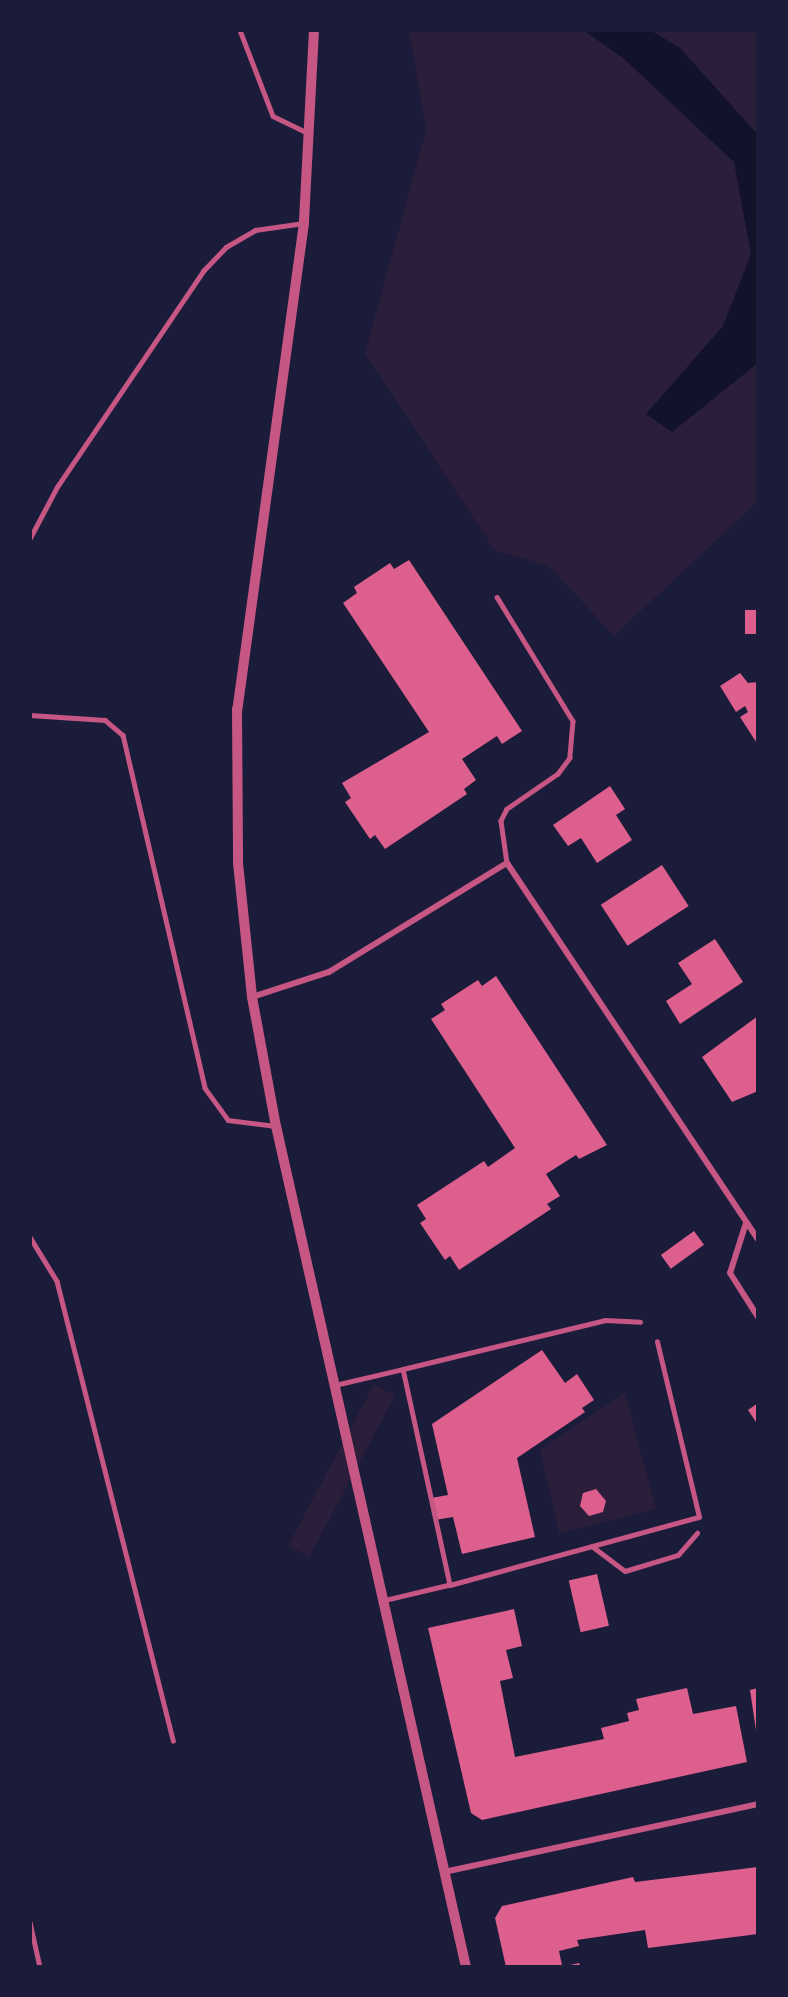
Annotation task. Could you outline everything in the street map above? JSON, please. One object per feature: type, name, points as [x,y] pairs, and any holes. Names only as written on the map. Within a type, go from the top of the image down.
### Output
[{"type":"street","points":[[314,30],[311,133],[304,223],[237,709],[238,863],[252,997],[276,1126],[465,1967]]},
{"type":"street","points":[[252,997],[329,972],[507,863],[758,1240]]},
{"type":"street","points":[[746,1223],[730,1273],[758,1317]]},
{"type":"street","points":[[444,1872],[758,1804]]},
{"type":"lane","points":[[240,30],[273,116],[311,133]]},
{"type":"lane","points":[[30,538],[57,487],[203,272],[226,246],[255,230],[304,223]]},
{"type":"lane","points":[[496,597],[573,722],[570,758],[558,774],[507,809],[501,820],[507,863]]},
{"type":"lane","points":[[30,715],[105,720],[123,735],[205,1088],[228,1120],[276,1126]]},
{"type":"lane","points":[[30,1237],[57,1281],[173,1741]]},
{"type":"lane","points":[[334,1385],[605,1320],[640,1322]]},
{"type":"lane","points":[[383,1601],[699,1518],[657,1342]]},
{"type":"lane","points":[[403,1369],[450,1585]]},
{"type":"lane","points":[[592,1546],[626,1571],[678,1555],[697,1533]]},
{"type":"lane","points":[[30,1922],[40,1967]]},
{"type":"shaded area","points":[[409,30],[758,30],[758,501],[614,636],[549,566],[495,551],[365,353],[426,130]]},
{"type":"shaded area","points":[[583,30],[650,30],[680,48],[758,135],[758,363],[672,432],[646,414],[723,326],[751,254],[734,162],[623,58]]},
{"type":"shaded area","points":[[374,1384],[395,1395],[309,1557],[288,1546]]},
{"type":"shaded area","points":[[625,1393],[656,1509],[559,1533],[540,1450]]},
{"type":"building","points":[[409,560],[522,731],[502,744],[497,736],[462,759],[476,780],[464,789],[467,794],[385,849],[375,835],[370,839],[345,802],[351,798],[342,783],[429,732],[343,603],[357,593],[354,587],[390,563],[394,569]]},
{"type":"building","points":[[745,610],[758,610],[758,634],[745,634]]},
{"type":"building","points":[[740,673],[748,683],[758,682],[758,745],[740,717],[748,712],[745,706],[736,712],[720,686]]},
{"type":"building","points":[[610,786],[625,809],[616,815],[632,840],[597,863],[581,838],[568,846],[553,825]]},
{"type":"building","points":[[662,865],[689,906],[627,946],[601,905]]},
{"type":"building","points":[[715,939],[743,982],[680,1024],[666,1001],[692,984],[678,963]]},
{"type":"building","points":[[496,976],[607,1145],[579,1159],[576,1155],[546,1174],[560,1196],[547,1204],[551,1209],[459,1270],[450,1256],[445,1260],[420,1223],[426,1219],[417,1205],[484,1161],[488,1167],[515,1148],[431,1019],[445,1010],[441,1004],[478,980],[482,986]]},
{"type":"building","points":[[758,1016],[758,1091],[732,1102],[702,1057]]},
{"type":"building","points":[[694,1231],[704,1245],[671,1269],[661,1255]]},
{"type":"building","points":[[542,1350],[565,1383],[577,1374],[594,1400],[582,1408],[585,1412],[517,1458],[535,1537],[462,1554],[453,1517],[435,1520],[431,1498],[448,1495],[432,1424]]},
{"type":"building","points":[[758,1403],[758,1425],[748,1410]]},
{"type":"building","points":[[596,1489],[606,1501],[603,1512],[589,1516],[580,1506],[583,1493]]},
{"type":"building","points":[[597,1574],[609,1626],[581,1632],[569,1581]]},
{"type":"building","points":[[514,1609],[522,1646],[506,1650],[513,1678],[500,1681],[515,1757],[604,1739],[601,1728],[629,1721],[627,1713],[639,1710],[636,1699],[687,1688],[693,1714],[736,1706],[747,1762],[482,1820],[471,1813],[428,1628]]},
{"type":"building","points":[[758,1688],[758,1737],[757,1737],[750,1690]]},
{"type":"building","points":[[758,1867],[758,1934],[648,1948],[645,1930],[577,1940],[579,1946],[559,1951],[562,1965],[557,1967],[506,1967],[495,1918],[502,1906],[633,1877],[635,1882]]},
{"type":"building","points":[[579,1963],[581,1967],[566,1967],[566,1966]]}]
